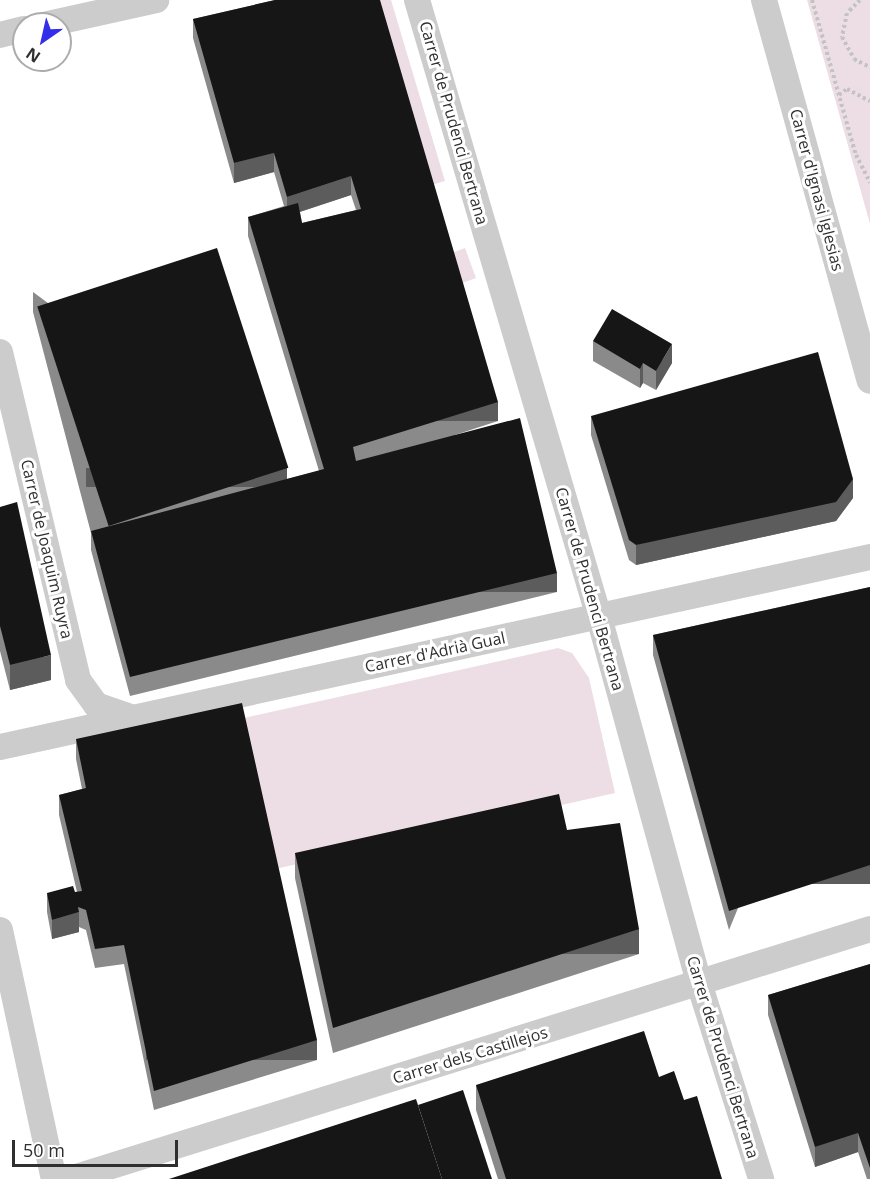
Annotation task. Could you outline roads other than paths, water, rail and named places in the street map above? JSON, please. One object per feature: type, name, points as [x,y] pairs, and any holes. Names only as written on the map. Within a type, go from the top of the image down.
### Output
[{"type":"street","points":[[72,19],[155,0]]},
{"type":"street","name":"Carrer de Prudenci Bertrana","points":[[417,0],[599,617],[699,983],[761,1179]]},
{"type":"street","name":"Carrer d'Ignasi Iglesias","points":[[764,0],[870,381]]},
{"type":"street","name":"Carrer de Joaquim Ruyra","points":[[0,352],[78,680],[96,705],[130,717]]},
{"type":"street","name":"Carrer d'Adrià Gual","points":[[0,747],[870,557]]},
{"type":"street","points":[[51,735],[74,702],[78,680]]},
{"type":"street","points":[[0,930],[54,1179]]},
{"type":"street","name":"Carrer dels Castillejos","points":[[70,1179],[870,930]]}]
